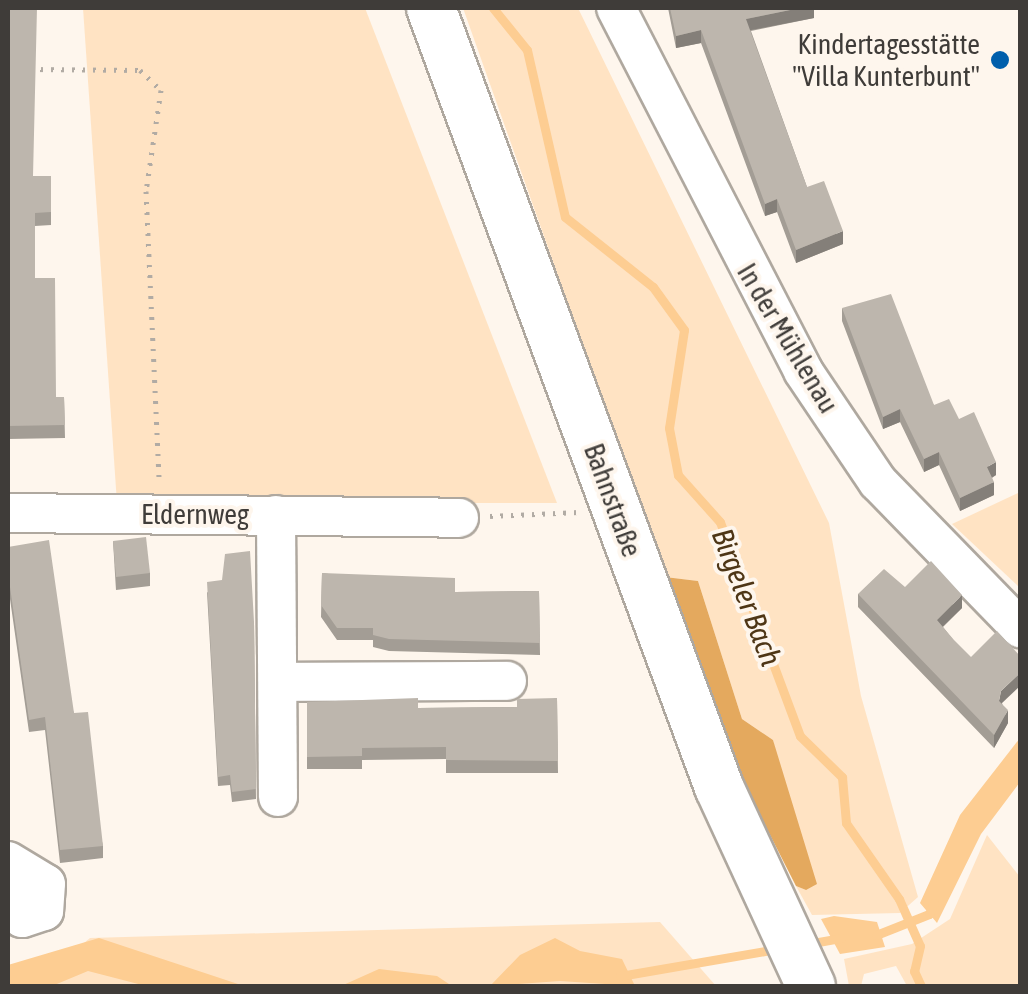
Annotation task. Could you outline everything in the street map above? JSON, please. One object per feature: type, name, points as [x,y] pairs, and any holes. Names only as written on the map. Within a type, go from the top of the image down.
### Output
[{"type":"main road","name":"Bahnstraße","points":[[431,8],[718,786],[807,977]]},
{"type":"street","name":"In der Mühlenau","points":[[616,8],[803,372],[878,482],[1020,628]]},
{"type":"street","name":"Eldernweg","points":[[8,513],[276,515],[278,797]]},
{"type":"street","points":[[276,515],[459,518]]},
{"type":"street","points":[[278,682],[507,682]]},
{"type":"street","points":[[8,861],[46,884],[44,911],[35,919],[13,910],[8,880]]},
{"type":"path","points":[[26,70],[140,70],[161,90],[146,191],[160,410],[159,514]]},
{"type":"path","points":[[459,518],[582,512]]},
{"type":"shaded area","points":[[83,8],[365,8],[557,503],[117,503]]},
{"type":"shaded area","points":[[463,8],[578,8],[829,523],[861,696],[918,897],[900,913],[812,915],[796,886],[806,890],[773,740],[742,719],[698,581],[665,577]]},
{"type":"shaded area","points":[[1020,492],[1020,588],[952,524]]},
{"type":"shaded area","points":[[665,577],[698,581],[742,719],[773,740],[817,884],[806,890],[796,886],[741,778]]},
{"type":"shaded area","points":[[1020,738],[1020,782],[981,834],[937,923],[920,903],[960,815]]},
{"type":"shaded area","points":[[987,835],[1020,877],[1020,986],[907,986],[896,966],[864,974],[861,986],[849,986],[844,959],[912,944],[950,919]]},
{"type":"shaded area","points":[[834,916],[877,922],[885,947],[840,954],[821,919]]},
{"type":"shaded area","points":[[660,922],[716,986],[32,986],[90,938]]},
{"type":"shaded area","points":[[99,938],[244,986],[146,986],[88,971],[52,986],[8,986],[8,965]]},
{"type":"shaded area","points":[[555,938],[580,951],[622,959],[635,986],[560,981],[490,986],[520,955]]},
{"type":"shaded area","points":[[379,969],[437,976],[452,986],[341,986]]},
{"type":"building","points":[[8,8],[37,8],[33,176],[51,176],[51,212],[35,213],[35,278],[55,278],[56,397],[64,397],[65,425],[8,426]]},
{"type":"building","points":[[670,8],[800,8],[746,19],[807,187],[824,181],[843,231],[796,250],[777,199],[765,204],[701,30],[676,36]]},
{"type":"building","points":[[891,294],[934,405],[949,399],[959,419],[974,412],[996,462],[987,467],[994,482],[960,498],[939,452],[924,459],[900,409],[883,417],[842,308]]},
{"type":"building","points":[[146,537],[150,573],[116,577],[113,541]]},
{"type":"building","points":[[49,540],[74,713],[88,712],[103,846],[60,850],[45,717],[29,720],[8,573],[8,547]]},
{"type":"building","points":[[250,551],[256,789],[232,792],[230,775],[218,777],[207,582],[222,580],[225,554]]},
{"type":"building","points":[[931,561],[962,595],[937,620],[954,640],[971,657],[997,631],[1020,656],[1020,673],[1001,691],[999,701],[1008,710],[994,735],[858,594],[884,569],[905,587]]},
{"type":"building","points":[[322,573],[455,578],[455,592],[539,591],[540,643],[389,639],[373,635],[373,628],[337,628],[321,605]]},
{"type":"building","points":[[418,698],[418,708],[517,707],[517,699],[557,698],[558,761],[446,760],[446,747],[362,748],[362,756],[307,757],[307,702]]},
{"type":"waterway","name":"Birgeler Bach","points":[[493,8],[527,50],[565,217],[653,287],[684,330],[669,428],[678,475],[720,522],[800,736],[842,777],[846,823],[899,899],[920,946],[914,971],[921,986]]},
{"type":"waterway","name":"Birgeler Bach","points":[[876,935],[929,914],[934,903]]},
{"type":"waterway","points":[[807,944],[841,938]]},
{"type":"waterway","points":[[620,976],[777,949]]},
{"type":"place","name":"Kindertagesstätte \"Villa Kunterbunt\"","points":[[1000,60]]}]
